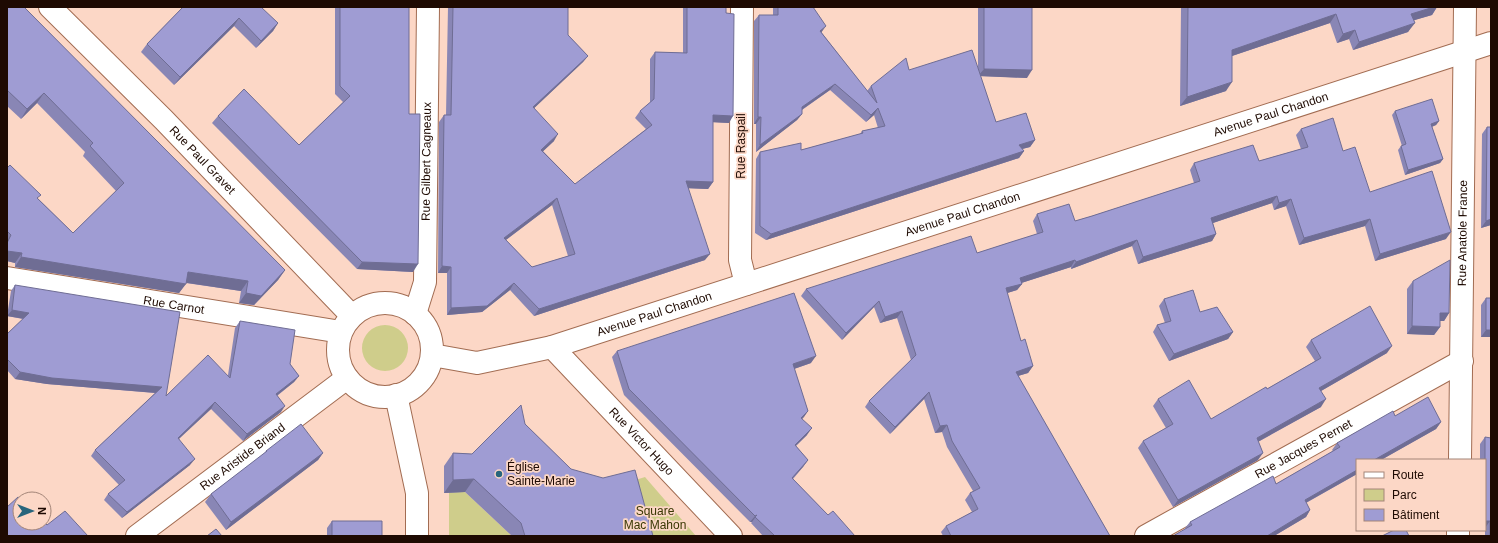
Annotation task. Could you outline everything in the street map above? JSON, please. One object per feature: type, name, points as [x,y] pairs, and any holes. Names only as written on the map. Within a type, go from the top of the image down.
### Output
[{"type":"street","name":"Rue Paul Gravet","points":[[50,7],[164,120],[347,324]]},
{"type":"street","name":"Rue Gilbert Cagneaux","points":[[415,314],[425,282],[428,7]]},
{"type":"street","name":"Rue Raspail","points":[[742,7],[740,260],[746,284]]},
{"type":"street","name":"Rue Anatole France","points":[[1460,459],[1465,7]]},
{"type":"street","name":"Avenue Paul Chandon","points":[[432,355],[477,363],[552,347],[1491,43]]},
{"type":"street","name":"Rue Carnot","points":[[7,278],[347,324]]},
{"type":"street","points":[[376,303],[390,303],[404,307],[415,314],[425,326],[428,333],[432,355],[427,370],[419,382],[407,391],[396,395],[380,397],[367,394],[356,387],[347,378],[341,367],[338,356],[338,344],[347,324],[363,308],[376,303]]},
{"type":"street","name":"Rue Victor Hugo","points":[[552,347],[731,536]]},
{"type":"street","name":"Rue Jacques Pernet","points":[[1146,536],[1462,361]]},
{"type":"street","name":"Rue Aristide Briand","points":[[137,536],[347,378]]},
{"type":"street","points":[[396,395],[417,493],[417,536]]},
{"type":"green space","points":[[380,325],[390,325],[398,329],[404,335],[408,343],[408,353],[404,361],[398,367],[390,371],[380,371],[372,367],[366,361],[362,353],[362,343],[366,335],[372,329]]},
{"type":"green space","name":"Square Mac Mahon","points":[[645,477],[696,536],[641,536],[626,483]]},
{"type":"green space","points":[[449,492],[465,492],[512,536],[449,536]]},
{"type":"building","points":[[7,7],[24,7],[285,270],[261,296],[246,293],[248,281],[188,272],[186,284],[21,257],[22,253],[7,251],[7,243],[11,235],[7,231],[7,168],[10,165],[41,195],[37,198],[73,233],[124,183],[90,146],[93,143],[44,93],[27,109],[7,90]]},
{"type":"building","points":[[183,7],[261,7],[278,23],[261,41],[239,18],[180,77],[147,44]]},
{"type":"building","points":[[340,7],[409,7],[409,114],[420,114],[418,264],[362,262],[218,116],[244,89],[299,145],[350,96],[340,86]]},
{"type":"building","points":[[453,7],[568,7],[568,35],[588,56],[533,107],[558,134],[541,150],[575,184],[652,125],[640,111],[654,99],[655,52],[687,53],[687,7],[726,7],[726,13],[734,14],[733,116],[713,115],[713,182],[686,181],[710,254],[539,309],[514,283],[487,306],[451,308],[451,267],[442,266],[444,115],[451,115]],"holes":[[[557,198],[575,254],[532,267],[504,238]]]},
{"type":"building","points":[[778,7],[813,7],[826,26],[820,31],[877,103],[871,86],[906,58],[909,70],[972,50],[996,122],[1026,113],[1035,140],[1019,145],[1024,151],[771,234],[760,226],[760,152],[801,143],[801,150],[863,133],[862,131],[885,126],[878,108],[871,115],[835,84],[802,107],[802,114],[760,145],[761,117],[758,117],[759,15],[778,15]]},
{"type":"building","points":[[984,7],[1032,7],[1032,70],[984,69]]},
{"type":"building","points":[[1188,7],[1434,7],[1411,14],[1415,23],[1359,42],[1355,30],[1343,34],[1336,14],[1232,50],[1232,82],[1187,97]]},
{"type":"building","points":[[1432,99],[1439,121],[1431,124],[1443,159],[1408,170],[1401,146],[1406,144],[1395,111]]},
{"type":"building","points":[[1333,118],[1343,151],[1355,147],[1370,192],[1432,171],[1451,232],[1380,254],[1370,219],[1304,238],[1291,199],[1279,203],[1277,196],[1211,218],[1216,234],[1143,257],[1137,240],[1076,262],[1075,260],[1020,278],[1022,284],[1006,288],[1021,341],[1025,339],[1033,366],[1016,372],[1110,536],[951,536],[946,526],[978,509],[970,493],[980,488],[952,441],[947,425],[940,426],[929,392],[895,427],[869,401],[916,355],[902,311],[885,317],[879,301],[846,333],[806,289],[971,236],[977,253],[1043,232],[1037,214],[1069,204],[1075,221],[1092,216],[1200,181],[1194,163],[1253,145],[1259,161],[1308,147],[1301,129]]},
{"type":"building","points":[[1487,127],[1491,127],[1491,219],[1486,221]]},
{"type":"building","points":[[1450,260],[1449,313],[1440,313],[1440,327],[1412,326],[1413,281]]},
{"type":"building","points":[[15,285],[180,312],[166,396],[208,355],[230,378],[240,321],[295,330],[290,364],[299,376],[276,394],[285,406],[247,434],[215,402],[178,438],[195,459],[127,512],[108,494],[125,480],[95,450],[162,387],[52,378],[20,372],[7,359],[7,334],[29,313],[12,310]]},
{"type":"building","points":[[1193,290],[1200,312],[1217,307],[1233,332],[1174,354],[1157,325],[1171,321],[1164,299]]},
{"type":"building","points":[[794,293],[816,356],[793,364],[808,411],[801,418],[812,428],[795,445],[808,460],[792,478],[828,515],[833,511],[855,536],[775,536],[755,517],[757,515],[755,516],[629,389],[617,351]]},
{"type":"building","points":[[1486,298],[1491,298],[1491,330],[1486,330]]},
{"type":"building","points":[[1370,306],[1392,346],[1319,388],[1326,399],[1257,438],[1263,453],[1178,500],[1143,441],[1173,424],[1158,399],[1189,380],[1211,419],[1266,387],[1267,389],[1321,358],[1311,340]]},
{"type":"building","points":[[1428,397],[1441,422],[1376,459],[1356,459],[1356,471],[1305,500],[1310,510],[1267,536],[1173,536],[1192,525],[1190,522],[1273,476],[1276,484],[1340,447],[1337,443],[1393,411],[1395,416]]},
{"type":"building","name":"Église Sainte-Marie","points":[[521,405],[525,424],[571,469],[603,478],[635,470],[653,536],[525,536],[521,523],[474,479],[453,480],[453,453],[472,454]]},
{"type":"building","points":[[301,424],[323,453],[231,522],[211,494]]},
{"type":"building","points":[[1485,437],[1491,438],[1491,536],[1490,521],[1486,521]]},
{"type":"building","points":[[12,502],[12,531],[52,531],[52,521],[65,511],[88,536],[7,536],[7,507]]},
{"type":"building","points":[[332,521],[382,521],[382,536],[332,536]]},
{"type":"building","points":[[216,529],[222,536],[207,536]]},
{"type":"building","points":[[1392,531],[1406,531],[1409,536],[1382,536]]},
{"type":"place","name":"Église Sainte-Marie","points":[[499,474]]}]
